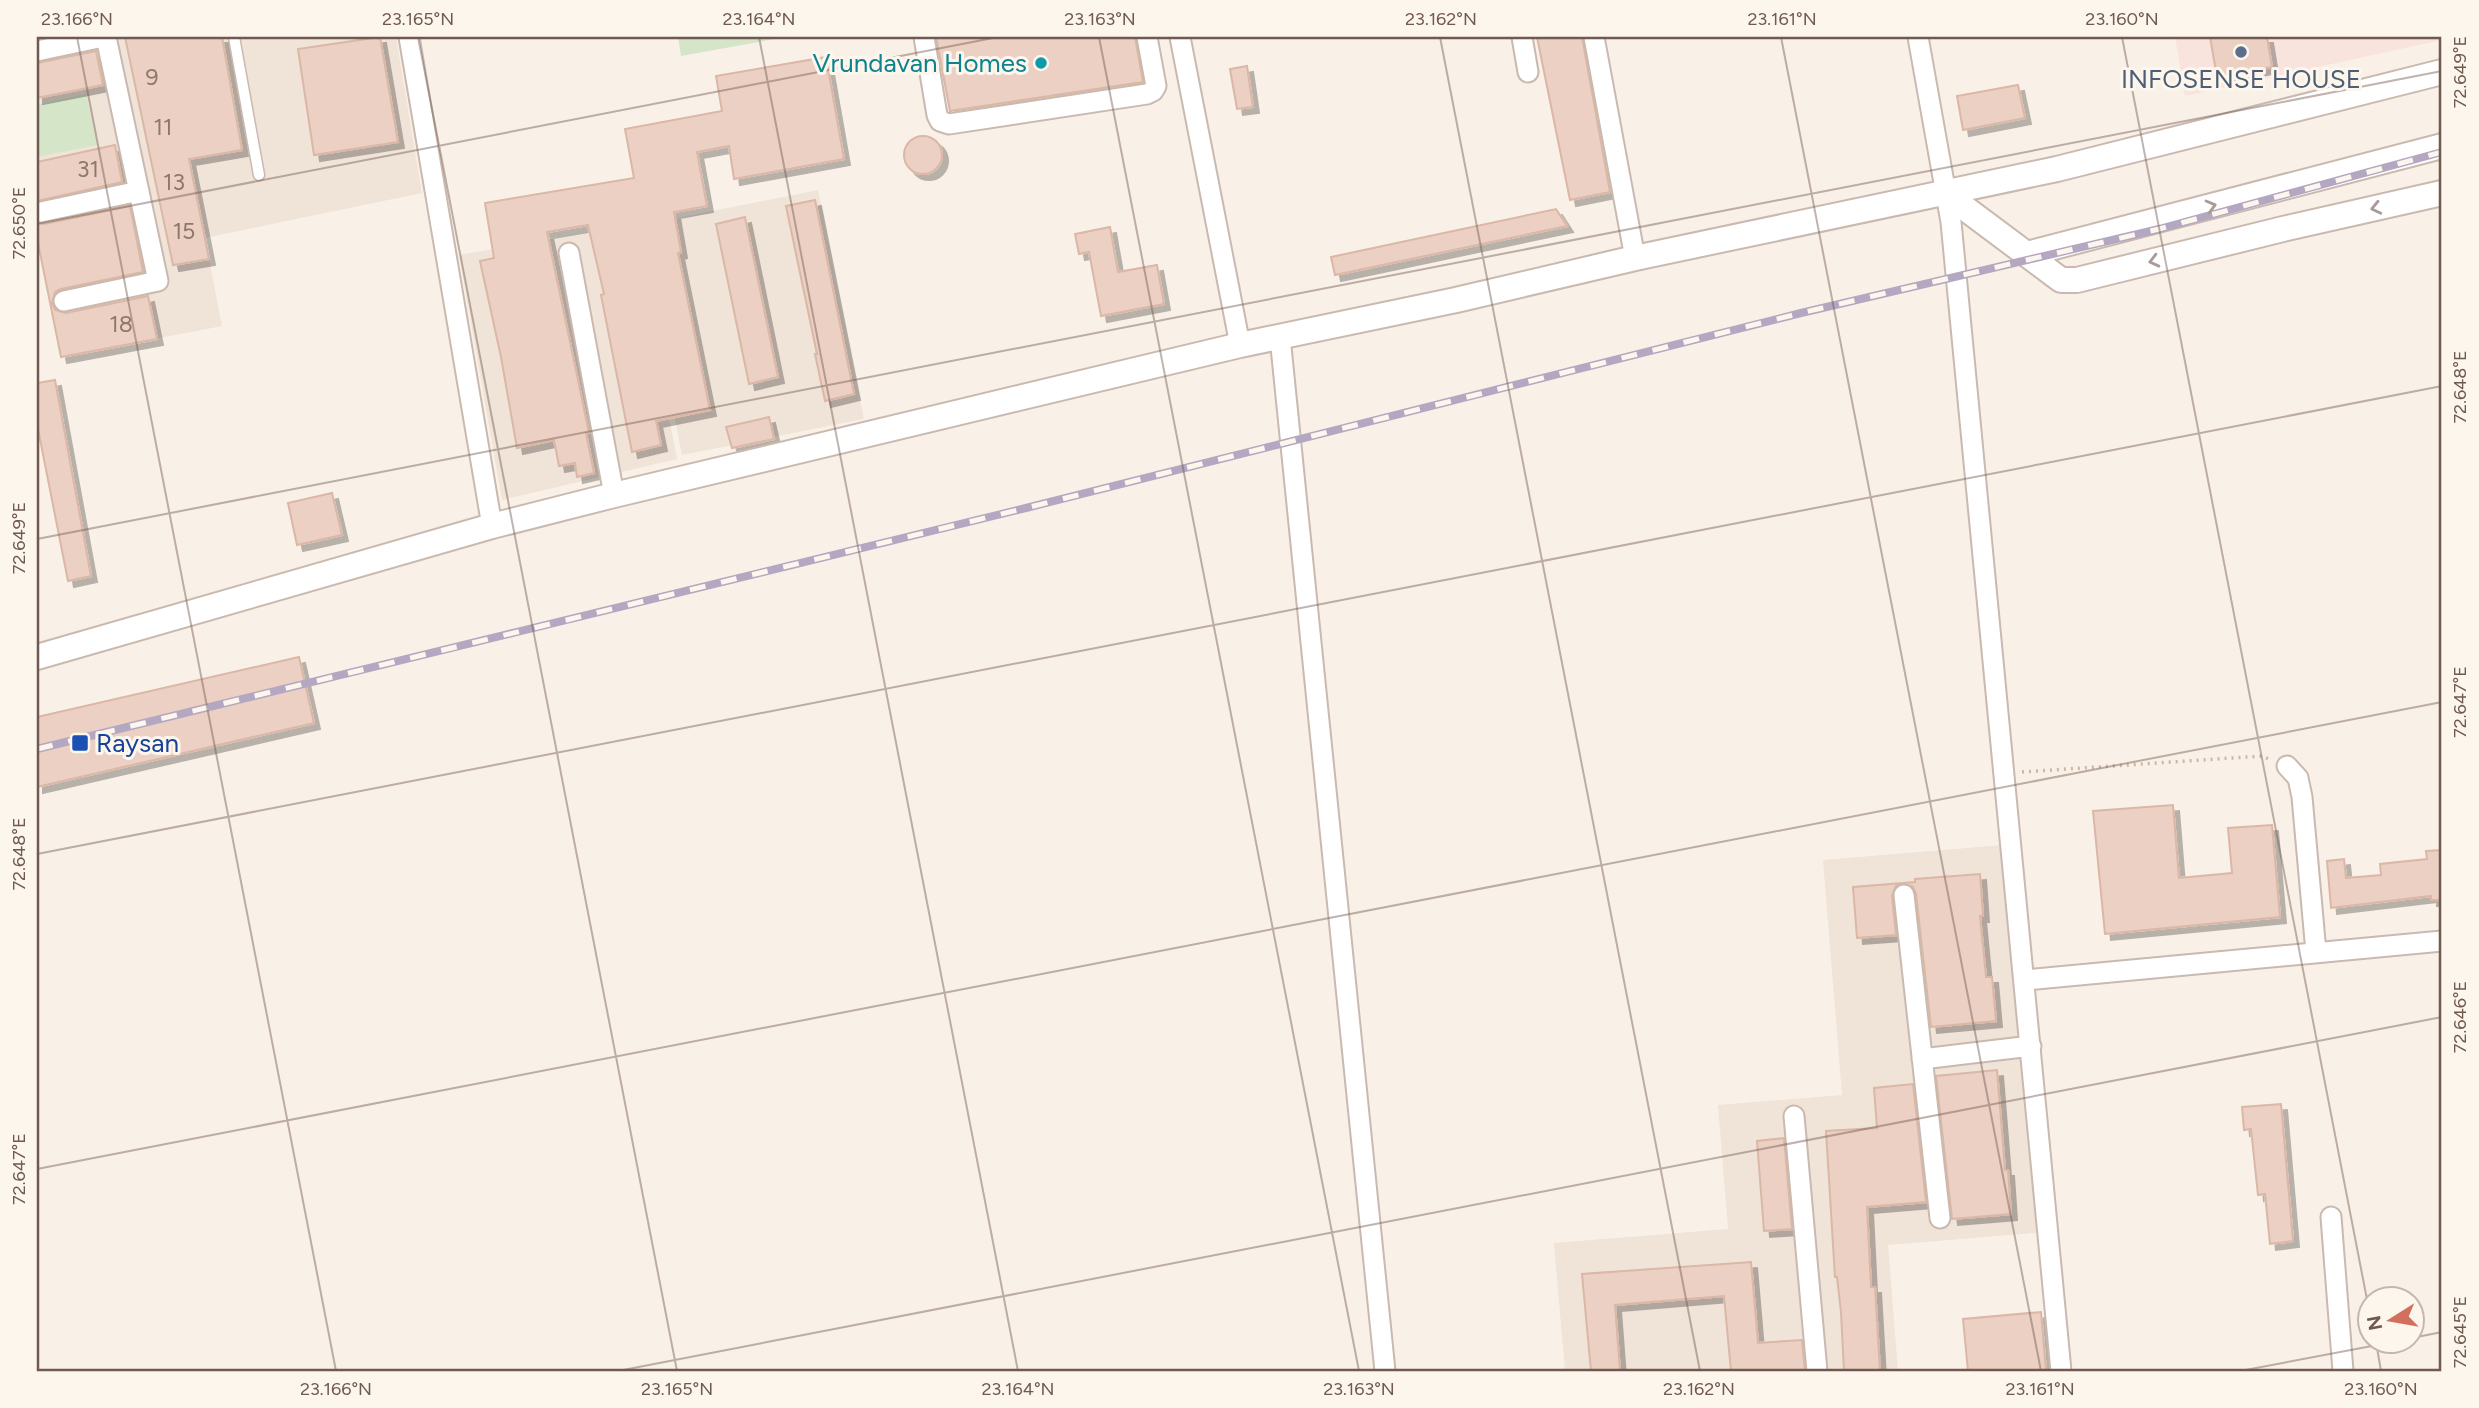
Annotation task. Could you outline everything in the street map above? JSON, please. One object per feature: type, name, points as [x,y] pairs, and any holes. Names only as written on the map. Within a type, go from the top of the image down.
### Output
[{"type":"street","points":[[37,51],[105,37],[158,281],[64,301]]},
{"type":"street","points":[[410,37],[492,526]]},
{"type":"street","points":[[924,37],[937,115],[940,121],[949,124],[1147,94],[1156,86],[1147,37]]},
{"type":"street","points":[[1522,37],[1528,72]]},
{"type":"street","points":[[1594,37],[1635,258]]},
{"type":"street","points":[[1918,37],[1951,222],[2006,774],[2061,1371]]},
{"type":"street","points":[[1152,62],[1182,46],[1240,345]]},
{"type":"street","points":[[37,656],[492,526],[614,495],[1240,345],[2057,169],[2442,72]]},
{"type":"street","points":[[2027,254],[2442,146]]},
{"type":"street","points":[[41,212],[139,191]]},
{"type":"street","points":[[1946,194],[2061,280],[2077,280],[2442,193]]},
{"type":"street","points":[[569,253],[614,495]]},
{"type":"street","points":[[1280,337],[1385,1371]]},
{"type":"street","points":[[2287,766],[2298,778],[2302,797],[2316,953]]},
{"type":"street","points":[[1904,895],[1940,1218]]},
{"type":"street","points":[[2025,980],[2442,941]]},
{"type":"street","points":[[1922,1059],[2031,1046]]},
{"type":"street","points":[[1794,1116],[1817,1371]]},
{"type":"street","points":[[2331,1217],[2343,1371]]},
{"type":"lane","points":[[234,37],[260,175]]},
{"type":"path","points":[[2006,774],[2262,756],[2287,766]]},
{"type":"shaded area","points":[[37,37],[396,37],[422,193],[205,238],[222,326],[61,357],[37,238]]},
{"type":"shaded area","points":[[2175,37],[2442,37],[2442,40],[2185,96]]},
{"type":"shaded area","points":[[818,190],[864,419],[682,455],[637,226]]},
{"type":"shaded area","points":[[632,225],[677,459],[502,500],[459,255]]},
{"type":"shaded area","points":[[2015,844],[2047,1232],[1888,1245],[1898,1371],[1565,1371],[1554,1243],[1728,1229],[1718,1105],[1842,1095],[1823,860]]},
{"type":"green space","points":[[678,37],[786,37],[681,56]]},
{"type":"green space","points":[[86,94],[97,145],[37,157],[37,105]]},
{"type":"building","points":[[125,37],[222,37],[242,150],[189,159],[209,259],[173,265]]},
{"type":"building","points":[[380,37],[398,142],[314,155],[298,49]]},
{"type":"building","name":"Vrundavan Homes","points":[[936,37],[1135,37],[1143,82],[950,111]]},
{"type":"building","points":[[1537,37],[1582,37],[1610,192],[1570,200]]},
{"type":"building","name":"INFOSENSE HOUSE","points":[[2210,37],[2267,37],[2272,67],[2217,77]]},
{"type":"building","points":[[96,51],[103,85],[37,98],[37,63]]},
{"type":"building","points":[[826,57],[844,159],[734,179],[729,146],[697,152],[707,206],[674,212],[681,252],[678,253],[710,410],[656,421],[661,445],[632,452],[601,295],[604,294],[588,225],[547,232],[589,433],[586,433],[594,473],[577,477],[575,463],[559,466],[554,440],[517,448],[480,261],[494,258],[485,203],[634,178],[625,129],[722,111],[716,76]]},
{"type":"building","points":[[1247,66],[1253,107],[1237,109],[1230,69]]},
{"type":"building","points":[[2018,85],[2025,118],[1963,130],[1957,96]]},
{"type":"building","points":[[923,136],[937,141],[942,155],[937,169],[923,174],[909,169],[904,155],[909,141]]},
{"type":"building","points":[[115,145],[122,182],[37,201],[37,162]]},
{"type":"building","points":[[815,200],[854,394],[825,401],[786,206]]},
{"type":"building","points":[[130,206],[143,272],[61,289],[55,292],[52,303],[55,310],[66,313],[148,296],[157,339],[61,357],[37,238],[37,223],[44,224]]},
{"type":"building","points":[[1556,209],[1567,226],[1335,275],[1331,257]]},
{"type":"building","points":[[745,217],[778,377],[749,384],[716,224]]},
{"type":"building","points":[[1110,227],[1118,272],[1157,265],[1164,304],[1101,316],[1089,252],[1079,254],[1075,234]]},
{"type":"building","points":[[55,380],[91,576],[68,581],[37,424],[37,383]]},
{"type":"building","points":[[769,417],[774,439],[732,448],[726,427]]},
{"type":"building","points":[[332,493],[342,535],[297,545],[288,503]]},
{"type":"building","name":"Raysan","points":[[299,657],[314,723],[37,787],[37,717]]},
{"type":"building","points":[[2173,805],[2179,878],[2232,873],[2228,828],[2272,825],[2280,917],[2105,934],[2093,811]]},
{"type":"building","points":[[2442,850],[2442,900],[2431,900],[2431,896],[2331,908],[2327,861],[2344,859],[2346,878],[2381,875],[2380,864],[2427,859],[2426,851]]},
{"type":"building","points":[[1980,874],[1983,916],[1980,916],[1986,977],[1992,977],[1996,1021],[1931,1027],[1916,894],[1913,887],[1903,883],[1915,882],[1915,879]]},
{"type":"building","points":[[1903,883],[1896,886],[1892,896],[1896,935],[1857,938],[1853,887]]},
{"type":"building","points":[[1997,1070],[2011,1214],[1952,1219],[1936,1076]]},
{"type":"building","points":[[1913,1084],[1926,1202],[1867,1207],[1871,1287],[1875,1287],[1880,1371],[1844,1371],[1826,1131],[1877,1128],[1874,1088]]},
{"type":"building","points":[[2281,1104],[2293,1241],[2270,1244],[2265,1194],[2258,1195],[2251,1129],[2244,1130],[2242,1107]]},
{"type":"building","points":[[1784,1138],[1792,1229],[1764,1231],[1757,1141]]},
{"type":"building","points":[[1751,1262],[1758,1343],[1802,1340],[1805,1371],[1731,1371],[1724,1296],[1615,1305],[1620,1371],[1591,1371],[1582,1274]]},
{"type":"building","points":[[2041,1312],[2046,1371],[1968,1371],[1963,1319]]},
{"type":"railway","points":[[37,749],[1026,508],[1801,313],[2159,229],[2442,152]]},
{"type":"place","name":"INFOSENSE HOUSE","points":[[2241,52]]},
{"type":"place","name":"Vrundavan Homes","points":[[1041,63]]},
{"type":"place","name":"Raysan","points":[[80,743]]}]
